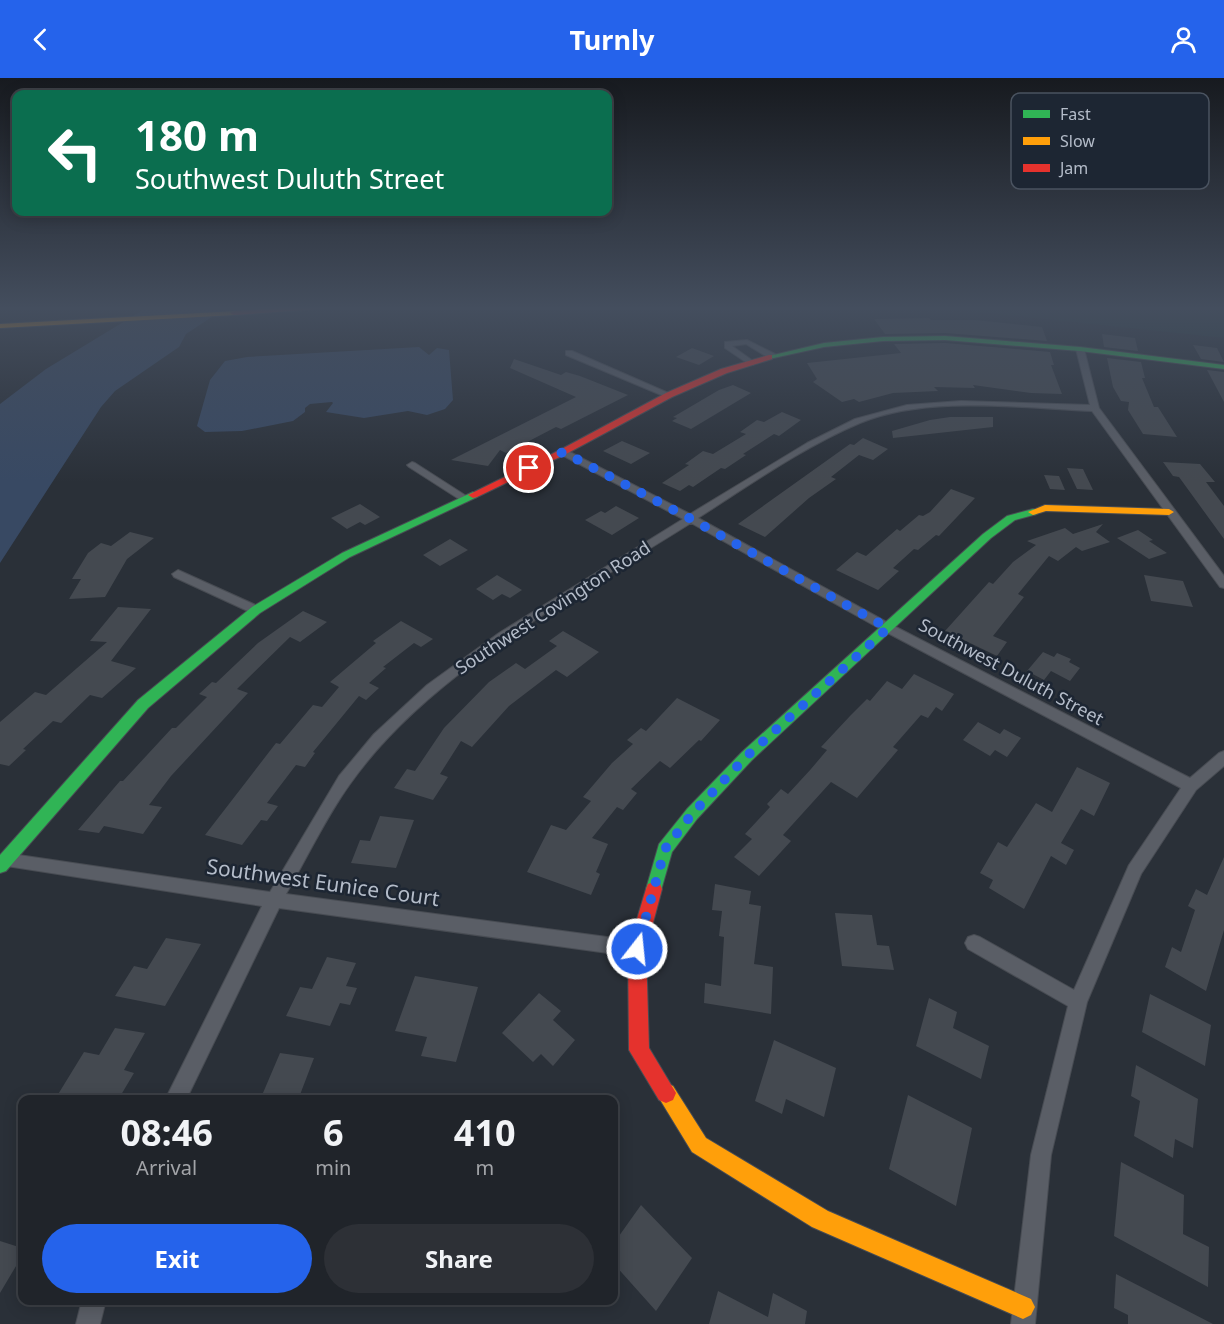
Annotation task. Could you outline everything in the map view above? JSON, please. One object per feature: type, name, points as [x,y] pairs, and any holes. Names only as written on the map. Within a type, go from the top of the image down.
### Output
[{"type":"main road","points":[[2,863],[142,705],[256,610],[346,555],[563,452],[669,395],[724,370],[742,365]]},
{"type":"main road","points":[[1023,1316],[820,1219],[699,1145],[639,1050],[637,949],[665,849],[692,814],[747,756],[987,536],[1011,518],[1045,508],[1169,512]]},
{"type":"street","points":[[598,365],[669,395]]},
{"type":"street","points":[[1084,365],[1095,408],[1224,584]]},
{"type":"street","name":"Southwest Covington Road","points":[[178,1095],[274,900],[344,780],[379,738],[432,688],[503,636],[810,445],[858,421],[907,408],[961,404],[1095,408]]},
{"type":"street","name":"Southwest Duluth Street","points":[[563,452],[691,519],[888,628],[1191,786]]},
{"type":"street","points":[[412,465],[466,499]]},
{"type":"street","points":[[178,574],[256,610]]},
{"type":"street","points":[[1023,1316],[1041,1155],[1078,1002],[1136,870],[1191,786],[1224,757]]},
{"type":"street","name":"Southwest Eunice Court","points":[[2,863],[637,949]]},
{"type":"street","points":[[974,943],[1078,1002]]},
{"type":"street","points":[[88,1324],[93,1305]]},
{"type":"water","points":[[52,365],[153,365],[115,391],[101,407],[0,563],[0,404]]},
{"type":"water","points":[[222,365],[450,365],[453,400],[445,409],[427,415],[408,411],[364,418],[326,412],[332,402],[310,404],[305,408],[305,412],[293,421],[242,431],[205,432],[197,426],[210,380]]},
{"type":"building","points":[[511,365],[532,365],[561,375],[566,372],[628,395],[561,429],[556,427],[506,453],[500,450],[488,466],[451,460],[576,397],[510,368]]},
{"type":"building","points":[[808,365],[1051,365],[1062,394],[1031,393],[973,385],[975,388],[934,387],[938,391],[893,393],[859,402],[854,399],[842,402],[813,382],[817,379]]},
{"type":"building","points":[[1108,365],[1142,365],[1145,378],[1142,378],[1154,407],[1158,407],[1177,437],[1143,434],[1128,410],[1129,402],[1121,401],[1113,387]]},
{"type":"building","points":[[1207,370],[1224,372],[1224,402]]},
{"type":"building","points":[[733,385],[751,393],[691,429],[672,421],[677,418],[673,417],[719,390]]},
{"type":"building","points":[[782,412],[801,420],[779,436],[774,434],[725,469],[721,468],[693,487],[689,485],[680,491],[662,483],[689,465],[685,464],[703,451],[713,454],[746,434],[740,432],[757,420],[764,422]]},
{"type":"building","points":[[950,417],[993,417],[993,427],[893,438],[892,431]]},
{"type":"building","points":[[863,438],[888,449],[873,460],[859,455],[831,477],[836,479],[809,498],[765,537],[738,524],[850,444],[854,445]]},
{"type":"building","points":[[622,441],[650,453],[631,464],[603,451]]},
{"type":"building","points":[[1163,462],[1200,464],[1215,482],[1206,482],[1224,506],[1224,539],[1179,477],[1173,476]]},
{"type":"building","points":[[1067,468],[1083,469],[1093,490],[1077,489]]},
{"type":"building","points":[[1044,475],[1059,476],[1065,490],[1050,489]]},
{"type":"building","points":[[951,489],[975,498],[939,536],[936,535],[918,550],[914,549],[893,568],[899,571],[878,590],[836,570],[857,552],[866,556],[897,529],[900,531],[919,515],[923,516],[930,512]]},
{"type":"building","points":[[360,504],[380,517],[365,525],[360,522],[347,529],[331,518]]},
{"type":"building","points":[[616,506],[639,518],[612,535],[585,520],[601,511],[605,513]]},
{"type":"building","points":[[1103,524],[1096,532],[1110,542],[1082,551],[1076,547],[1058,561],[1049,556],[1018,594],[1024,597],[993,636],[1007,642],[997,656],[945,631],[989,582],[993,584],[1013,562],[1036,545],[1027,541],[1065,528],[1073,534]]},
{"type":"building","points":[[1138,530],[1167,553],[1149,559],[1117,538]]},
{"type":"building","points":[[130,532],[154,538],[127,559],[105,597],[69,599],[81,579],[72,579],[88,553],[101,543],[111,546]]},
{"type":"building","points":[[450,539],[468,550],[440,566],[423,555]]},
{"type":"building","points":[[497,575],[522,590],[510,598],[502,594],[493,600],[476,589]]},
{"type":"building","points":[[1144,575],[1183,581],[1193,607],[1151,601]]},
{"type":"building","points":[[118,607],[151,609],[111,661],[136,668],[102,698],[90,695],[61,723],[53,721],[23,749],[26,750],[9,766],[0,764],[0,722],[35,692],[46,695],[107,642],[90,641]]},
{"type":"building","points":[[303,611],[327,622],[300,642],[290,637],[237,689],[248,693],[171,776],[149,805],[162,807],[143,834],[104,826],[99,833],[78,830],[120,781],[123,781],[172,728],[176,728],[207,697],[199,694],[212,682],[216,683],[258,643]]},
{"type":"building","points":[[401,621],[433,639],[421,647],[414,643],[383,667],[386,668],[369,683],[379,688],[366,700],[359,696],[313,752],[315,753],[305,767],[296,765],[267,803],[278,806],[267,821],[261,820],[242,845],[205,835],[276,743],[280,744],[313,705],[322,707],[339,687],[330,682],[376,643],[373,641]]},
{"type":"building","points":[[563,631],[599,652],[567,677],[556,670],[509,706],[472,747],[461,741],[440,774],[448,777],[433,800],[394,788],[407,769],[415,771],[444,728],[489,682],[516,663],[525,669],[557,646],[549,641]]},
{"type":"building","points":[[1043,652],[1054,657],[1057,653],[1071,659],[1069,662],[1080,668],[1070,681],[1051,671],[1044,680],[1027,671]]},
{"type":"building","points":[[914,674],[954,694],[942,711],[936,707],[928,718],[921,715],[893,747],[898,750],[857,798],[831,782],[783,835],[791,841],[759,876],[734,857],[752,839],[745,834],[770,807],[767,804],[781,789],[788,794],[827,750],[821,747],[850,716],[867,699],[870,701],[887,681],[902,689]]},
{"type":"building","points":[[677,698],[720,720],[701,741],[699,740],[670,768],[660,761],[631,789],[637,793],[623,810],[617,807],[592,838],[608,844],[596,872],[600,874],[591,895],[527,872],[551,825],[566,830],[591,801],[583,797],[612,763],[633,744],[627,740],[641,728],[646,731]]},
{"type":"building","points":[[978,722],[1000,734],[1004,729],[1021,738],[1007,757],[995,750],[990,756],[963,740]]},
{"type":"building","points":[[1077,767],[1110,783],[1094,816],[1081,809],[1061,843],[1074,850],[1066,865],[1051,856],[1024,909],[989,888],[993,880],[980,873],[998,842],[1007,847],[1036,803],[1052,812]]},
{"type":"building","points":[[380,816],[414,820],[396,868],[351,863],[360,840],[370,841]]},
{"type":"building","points":[[1224,857],[1224,930],[1206,991],[1165,967],[1172,947],[1181,952],[1195,910],[1188,906],[1196,889],[1207,895]]},
{"type":"building","points":[[715,884],[751,891],[749,904],[761,906],[754,964],[773,967],[771,1014],[704,1003],[705,983],[721,986],[724,937],[719,936],[722,911],[712,910]]},
{"type":"building","points":[[835,913],[872,915],[877,945],[889,946],[894,970],[842,966]]},
{"type":"building","points":[[166,938],[201,944],[165,1006],[115,996],[134,966],[147,969]]},
{"type":"building","points":[[327,957],[356,963],[346,986],[357,988],[350,1005],[340,1003],[330,1026],[286,1016],[300,987],[312,989]]},
{"type":"building","points":[[415,976],[478,987],[456,1062],[421,1056],[427,1037],[395,1031]]},
{"type":"building","points":[[539,993],[561,1011],[553,1020],[575,1040],[553,1066],[541,1054],[533,1062],[502,1033]]},
{"type":"building","points":[[1150,994],[1211,1025],[1205,1066],[1142,1032]]},
{"type":"building","points":[[929,998],[957,1012],[953,1028],[989,1046],[981,1079],[916,1046]]},
{"type":"building","points":[[115,1028],[145,1033],[124,1070],[134,1073],[121,1095],[58,1095],[84,1052],[99,1055]]},
{"type":"building","points":[[774,1040],[836,1068],[824,1117],[786,1099],[782,1114],[755,1101]]},
{"type":"building","points":[[280,1053],[314,1058],[300,1095],[262,1095]]},
{"type":"building","points":[[1136,1065],[1198,1099],[1193,1148],[1175,1139],[1173,1158],[1134,1136],[1140,1101],[1131,1096]]},
{"type":"building","points":[[908,1095],[972,1128],[956,1206],[889,1169]]},
{"type":"building","points":[[1121,1162],[1184,1195],[1183,1234],[1209,1247],[1208,1287],[1114,1236]]},
{"type":"building","points":[[641,1205],[692,1258],[656,1311],[618,1268],[618,1237]]},
{"type":"building","points":[[0,1241],[18,1247],[18,1263],[0,1293]]},
{"type":"building","points":[[1116,1274],[1213,1324],[1128,1324],[1128,1315],[1114,1308]]},
{"type":"building","points":[[718,1291],[768,1317],[773,1293],[807,1311],[805,1324],[709,1324]]},
{"type":"traffic: fast","points":[[1209,365],[1224,367]]},
{"type":"traffic: fast","points":[[0,866],[143,704],[256,610],[346,555],[473,495]]},
{"type":"traffic: fast","points":[[654,889],[665,849],[692,814],[747,756],[987,536],[1011,518],[1033,512]]},
{"type":"traffic: slow","points":[[1033,512],[1045,508],[1169,512]]},
{"type":"traffic: slow","points":[[666,1093],[699,1145],[820,1219],[1023,1307]]},
{"type":"traffic: jam","points":[[473,495],[563,452],[669,395],[743,365]]},
{"type":"traffic: jam","points":[[654,889],[637,949],[639,1050],[666,1093]]},
{"type":"route","points":[[529,468],[563,452],[691,519],[888,628],[747,756],[692,814],[665,849],[637,949]]}]
